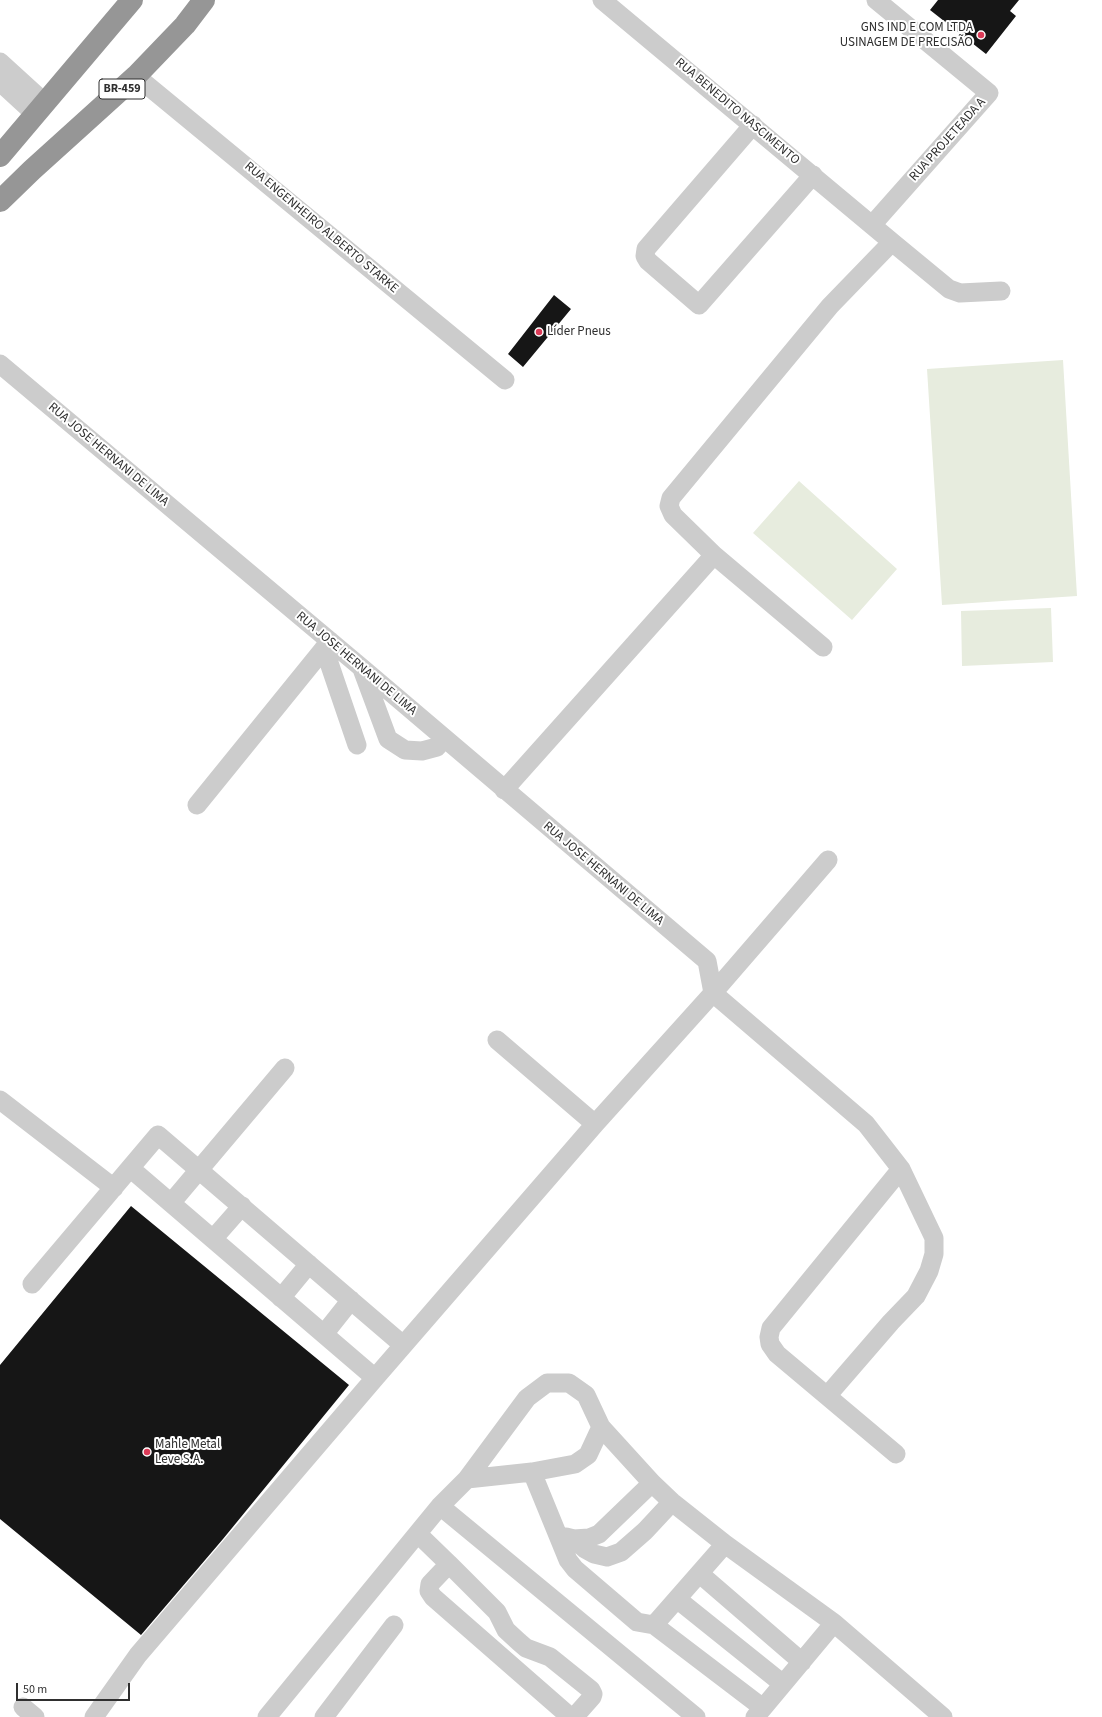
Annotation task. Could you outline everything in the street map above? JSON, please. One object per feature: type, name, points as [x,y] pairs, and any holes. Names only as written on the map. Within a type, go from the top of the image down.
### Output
[{"type":"highway","points":[[0,156],[132,0]]},
{"type":"highway","name":"BR-459","points":[[0,202],[32,170],[136,76],[185,25],[204,0]]},
{"type":"street","name":"RUA BENEDITO NASCIMENTO","points":[[602,0],[949,288],[960,293],[1001,291]]},
{"type":"street","name":"RUA PROJETEADA A","points":[[872,225],[990,93],[876,0]]},
{"type":"street","points":[[0,62],[40,109]]},
{"type":"street","name":"RUA ENGENHEIRO ALBERTO STARKE","points":[[136,76],[505,380]]},
{"type":"street","points":[[0,82],[40,109]]},
{"type":"street","points":[[753,125],[646,249],[645,256],[648,261],[699,305],[813,175]]},
{"type":"street","points":[[823,647],[714,555],[673,515],[669,506],[671,498],[830,306],[892,242]]},
{"type":"street","name":"RUA JOSE HERNANI DE LIMA","points":[[0,364],[327,645],[362,668],[707,961],[713,993]]},
{"type":"street","points":[[504,790],[714,555]]},
{"type":"street","points":[[327,645],[357,745]]},
{"type":"street","points":[[197,806],[327,645]]},
{"type":"street","points":[[362,668],[388,739],[405,750],[422,751],[438,747],[443,738]]},
{"type":"street","points":[[94,1717],[138,1655],[403,1345],[595,1124],[713,993],[828,860]]},
{"type":"street","points":[[713,993],[866,1124],[901,1170],[934,1238],[934,1254],[929,1272],[916,1296],[891,1322],[827,1396]]},
{"type":"street","points":[[497,1040],[595,1124]]},
{"type":"street","points":[[171,1203],[285,1068]]},
{"type":"street","points":[[0,1100],[114,1188]]},
{"type":"street","points":[[32,1284],[158,1135],[403,1345]]},
{"type":"street","points":[[130,1168],[375,1378]]},
{"type":"street","points":[[896,1454],[777,1354],[770,1344],[769,1337],[771,1328],[901,1170]]},
{"type":"street","points":[[213,1239],[242,1206]]},
{"type":"street","points":[[281,1298],[309,1264]]},
{"type":"street","points":[[324,1334],[351,1300]]},
{"type":"street","points":[[267,1717],[440,1506],[467,1480],[527,1398],[547,1383],[569,1383],[586,1395],[601,1427],[652,1483],[672,1502],[725,1544],[834,1623],[943,1717]]},
{"type":"street","points":[[467,1480],[532,1472],[575,1464],[588,1455],[601,1427]]},
{"type":"street","points":[[532,1472],[566,1537],[568,1560],[575,1569],[638,1622],[654,1625],[759,1712],[834,1623]]},
{"type":"street","points":[[566,1537],[589,1538],[599,1534],[652,1483]]},
{"type":"street","points":[[566,1537],[585,1550],[607,1557],[621,1552],[645,1531],[672,1502]]},
{"type":"street","points":[[440,1506],[696,1717]]},
{"type":"street","points":[[418,1534],[449,1564],[497,1612],[506,1630],[519,1642],[526,1648],[550,1657],[591,1690],[593,1694],[592,1697],[576,1716],[568,1715],[433,1597],[429,1591],[430,1584],[449,1564]]},
{"type":"street","points":[[654,1625],[725,1544]]},
{"type":"street","points":[[700,1574],[802,1662]]},
{"type":"street","points":[[677,1599],[783,1684]]},
{"type":"street","points":[[324,1717],[394,1625]]},
{"type":"shaded area","points":[[1063,360],[1077,596],[942,605],[927,369]]},
{"type":"shaded area","points":[[799,481],[897,569],[852,620],[753,533]]},
{"type":"shaded area","points":[[1051,608],[1053,662],[962,666],[961,611]]},
{"type":"building","name":"GNS IND E COM LTDA USINAGEM DE PRECISÃO","points":[[938,0],[1019,0],[1010,11],[1016,16],[986,54],[930,10]]},
{"type":"building","name":"Líder Pneus","points":[[554,295],[571,309],[523,367],[508,354]]},
{"type":"building","name":"Mahle Metal Leve S.A.","points":[[131,1206],[349,1385],[223,1539],[141,1635],[0,1519],[0,1365]]},
{"type":"place","name":"GNS IND E COM LTDA USINAGEM DE PRECISÃO","points":[[981,35]]},
{"type":"place","name":"Líder Pneus","points":[[539,332]]},
{"type":"place","name":"Mahle Metal Leve S.A.","points":[[147,1452]]}]
